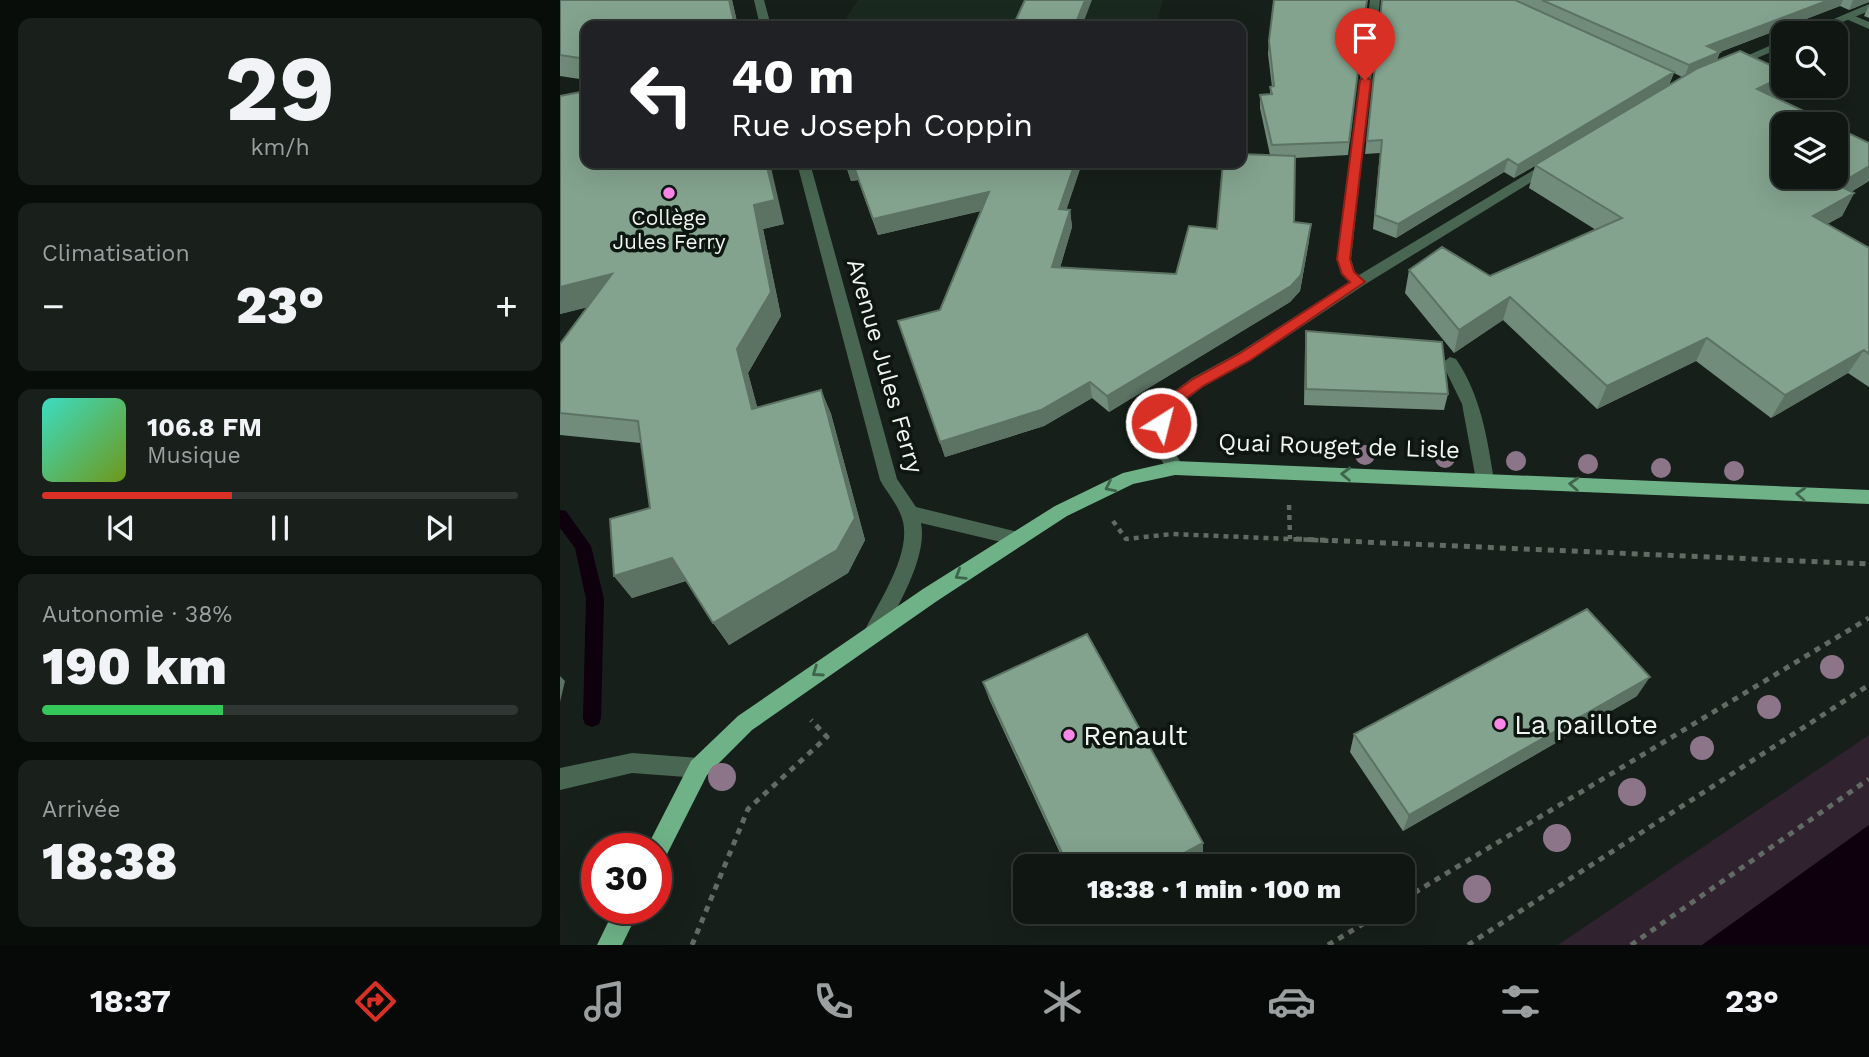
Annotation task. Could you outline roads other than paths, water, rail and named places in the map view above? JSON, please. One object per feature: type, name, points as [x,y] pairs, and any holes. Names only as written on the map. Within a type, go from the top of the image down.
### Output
[{"type":"main road","name":"Quai Rouget de Lisle","points":[[666,833],[699,768],[745,723],[873,634],[1061,511],[1129,478],[1175,468],[1869,497]]},
{"type":"main road","points":[[610,945],[620,924]]},
{"type":"street","points":[[759,0],[765,21]]},
{"type":"street","points":[[1359,282],[1348,274],[1344,259],[1376,0]]},
{"type":"street","points":[[1836,21],[1869,8]]},
{"type":"street","points":[[1848,16],[1869,26]]},
{"type":"street","points":[[1720,69],[1771,48]]},
{"type":"street","points":[[1175,468],[1162,446],[1161,423],[1170,403],[1198,382],[1244,357],[1359,282],[1568,155]]},
{"type":"street","name":"Avenue Jules Ferry","points":[[804,168],[889,480],[910,513],[1018,540]]},
{"type":"street","points":[[1450,363],[1469,394],[1485,480]]},
{"type":"street","points":[[873,634],[896,590],[915,538],[910,513]]},
{"type":"street","points":[[560,779],[632,764],[699,768]]},
{"type":"waterway","points":[[560,516],[583,546],[595,599],[592,718]]},
{"type":"place","name":"Collège Jules Ferry","points":[[669,193]]},
{"type":"place","name":"La paillote","points":[[1500,724]]},
{"type":"place","name":"Renault","points":[[1069,735]]}]
